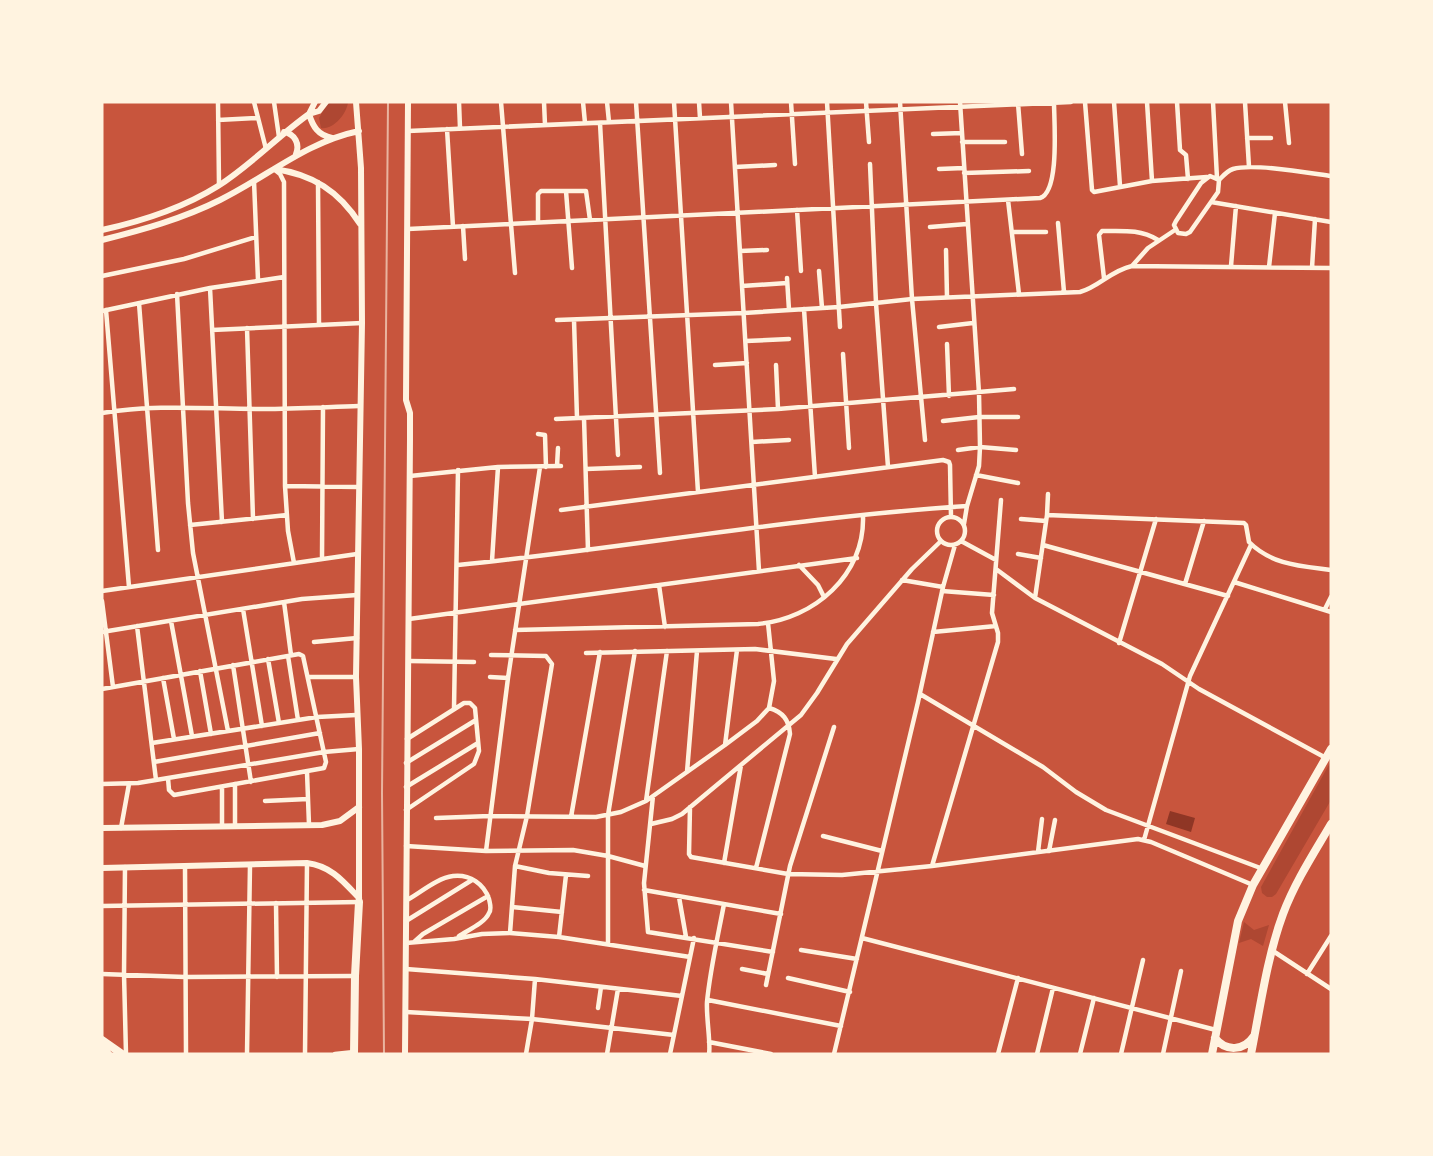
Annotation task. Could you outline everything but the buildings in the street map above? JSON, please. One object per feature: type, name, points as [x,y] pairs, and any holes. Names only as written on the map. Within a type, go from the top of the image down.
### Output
[{"type":"main road","points":[[1212,1054],[1238,921],[1253,885],[1331,749]]},
{"type":"main road","points":[[1251,1054],[1272,951],[1282,915],[1331,824]]},
{"type":"main road","points":[[354,1053],[359,900]]},
{"type":"main road","points":[[1215,1034],[1221,1045],[1236,1048],[1249,1043],[1255,1035]]},
{"type":"main road","points":[[102,1040],[124,1054]]},
{"type":"main road","points":[[102,1049],[108,1054]]},
{"type":"street","points":[[218,102],[219,185]]},
{"type":"street","points":[[254,102],[266,149]]},
{"type":"street","points":[[274,102],[281,135]]},
{"type":"street","points":[[309,114],[315,102]]},
{"type":"street","points":[[102,230],[172,210],[219,185],[309,114],[319,111],[326,102]]},
{"type":"street","points":[[356,102],[359,131],[362,323],[356,677],[359,749],[359,900]]},
{"type":"street","points":[[405,1054],[406,969],[410,943],[406,921],[410,476],[410,414],[406,400],[408,102]]},
{"type":"street","points":[[459,102],[460,128]]},
{"type":"street","points":[[501,102],[515,273]]},
{"type":"street","points":[[544,102],[545,125]]},
{"type":"street","points":[[583,102],[585,123]]},
{"type":"street","points":[[607,102],[609,122]]},
{"type":"street","points":[[636,102],[660,473]]},
{"type":"street","points":[[674,102],[698,492]]},
{"type":"street","points":[[699,102],[700,118]]},
{"type":"street","points":[[731,102],[759,570]]},
{"type":"street","points":[[791,102],[795,164]]},
{"type":"street","points":[[827,102],[840,327]]},
{"type":"street","points":[[866,102],[869,142]]},
{"type":"street","points":[[408,229],[1044,197],[1050,187],[1053,171],[1054,102]]},
{"type":"street","points":[[408,130],[732,117],[867,110],[900,105],[1071,102]]},
{"type":"street","points":[[1085,102],[1092,190],[1095,192],[1152,182],[1207,177],[1218,179],[1233,169],[1249,167],[1331,176]]},
{"type":"street","points":[[1114,102],[1120,186]]},
{"type":"street","points":[[1147,102],[1152,182]]},
{"type":"street","points":[[1177,102],[1180,150],[1186,155],[1188,179]]},
{"type":"street","points":[[1175,230],[1182,235],[1190,232],[1218,192],[1214,102]]},
{"type":"street","points":[[1245,102],[1249,167]]},
{"type":"street","points":[[1285,102],[1288,143]]},
{"type":"street","points":[[1018,103],[1022,154]]},
{"type":"street","points":[[960,104],[979,393],[980,447],[976,475],[966,506],[965,531],[961,541],[955,545],[945,544],[937,535],[938,525],[942,520],[951,517],[964,524]]},
{"type":"street","points":[[900,105],[912,299],[925,440]]},
{"type":"street","points":[[309,114],[316,130],[322,135],[333,138]]},
{"type":"street","points":[[218,120],[258,118]]},
{"type":"street","points":[[600,123],[618,454]]},
{"type":"street","points":[[447,129],[453,226]]},
{"type":"street","points":[[102,240],[186,215],[254,182],[296,154],[333,138],[359,131]]},
{"type":"street","points":[[281,135],[289,133],[296,140],[298,145],[296,154]]},
{"type":"street","points":[[933,135],[962,133]]},
{"type":"street","points":[[1247,138],[1271,138]]},
{"type":"street","points":[[962,142],[1005,142]]},
{"type":"street","points":[[870,164],[876,303],[888,467]]},
{"type":"street","points":[[735,167],[775,165]]},
{"type":"street","points":[[273,169],[296,173],[318,182],[342,200],[360,224]]},
{"type":"street","points":[[273,169],[280,174],[284,182],[285,486],[286,515],[294,563]]},
{"type":"street","points":[[939,169],[1029,171]]},
{"type":"street","points":[[1175,230],[1176,221],[1207,177]]},
{"type":"street","points":[[254,182],[258,280]]},
{"type":"street","points":[[318,182],[319,325]]},
{"type":"street","points":[[538,222],[538,193],[584,190],[588,192],[590,220]]},
{"type":"street","points":[[566,191],[572,268]]},
{"type":"street","points":[[1008,200],[1019,294]]},
{"type":"street","points":[[1211,202],[1331,222]]},
{"type":"street","points":[[1231,267],[1236,206]]},
{"type":"street","points":[[797,210],[801,272]]},
{"type":"street","points":[[1269,267],[1275,213]]},
{"type":"street","points":[[1312,268],[1315,219]]},
{"type":"street","points":[[1058,223],[1064,292]]},
{"type":"street","points":[[930,227],[967,224]]},
{"type":"street","points":[[463,226],[465,259]]},
{"type":"street","points":[[1131,266],[1158,240],[1175,230]]},
{"type":"street","points":[[1104,278],[1100,233],[1135,231],[1143,232],[1158,240]]},
{"type":"street","points":[[1012,232],[1046,232]]},
{"type":"street","points":[[102,276],[184,259],[256,237]]},
{"type":"street","points":[[740,251],[766,250]]},
{"type":"street","points":[[946,250],[947,297]]},
{"type":"street","points":[[558,320],[744,313],[839,307],[912,299],[1088,290],[1104,278],[1122,268],[1131,266],[1331,268]]},
{"type":"street","points":[[819,271],[822,308]]},
{"type":"street","points":[[129,586],[104,310],[210,288],[284,278]]},
{"type":"street","points":[[742,286],[787,281],[789,310]]},
{"type":"street","points":[[210,288],[222,522]]},
{"type":"street","points":[[177,294],[190,525],[228,731]]},
{"type":"street","points":[[139,303],[159,550]]},
{"type":"street","points":[[804,309],[815,477]]},
{"type":"street","points":[[574,320],[577,418]]},
{"type":"street","points":[[212,330],[362,323]]},
{"type":"street","points":[[939,327],[973,323]]},
{"type":"street","points":[[247,328],[253,519]]},
{"type":"street","points":[[746,341],[789,339]]},
{"type":"street","points":[[947,344],[949,396]]},
{"type":"street","points":[[843,354],[849,447]]},
{"type":"street","points":[[715,365],[747,363]]},
{"type":"street","points":[[776,364],[778,409]]},
{"type":"street","points":[[556,419],[750,411],[1014,389]]},
{"type":"street","points":[[102,413],[147,407],[284,409],[360,406]]},
{"type":"street","points":[[322,407],[322,560]]},
{"type":"street","points":[[943,421],[979,417],[1018,417]]},
{"type":"street","points":[[584,418],[588,549]]},
{"type":"street","points":[[486,851],[508,678],[526,558],[543,467],[545,435],[538,434]]},
{"type":"street","points":[[752,442],[789,440]]},
{"type":"street","points":[[958,450],[980,447],[1016,450]]},
{"type":"street","points":[[410,476],[498,467],[559,466],[558,448]]},
{"type":"street","points":[[561,510],[946,460],[950,465],[951,517]]},
{"type":"street","points":[[492,561],[498,467]]},
{"type":"street","points":[[586,469],[640,467]]},
{"type":"street","points":[[454,709],[458,470]]},
{"type":"street","points":[[976,475],[1018,483]]},
{"type":"street","points":[[285,486],[358,487]]},
{"type":"street","points":[[1035,598],[1048,494]]},
{"type":"street","points":[[932,866],[998,642],[998,633],[992,614],[1001,500]]},
{"type":"street","points":[[458,565],[757,528],[966,506]]},
{"type":"street","points":[[1047,514],[1245,523],[1247,539],[1251,545],[1272,558],[1283,563],[1331,570]]},
{"type":"street","points":[[190,525],[286,515]]},
{"type":"street","points":[[516,630],[665,627],[768,623],[784,620],[812,608],[850,570],[856,558],[863,530],[863,516]]},
{"type":"street","points":[[1021,519],[1046,521]]},
{"type":"street","points":[[1119,643],[1156,519]]},
{"type":"street","points":[[1185,584],[1204,521]]},
{"type":"street","points":[[651,824],[672,819],[690,807],[789,726],[817,693],[836,659],[902,580],[941,541]]},
{"type":"street","points":[[961,541],[996,560]]},
{"type":"street","points":[[834,1054],[955,545]]},
{"type":"street","points":[[1043,545],[1228,596]]},
{"type":"street","points":[[1144,840],[1188,682],[1251,545]]},
{"type":"street","points":[[102,591],[357,554]]},
{"type":"street","points":[[1018,554],[1041,558]]},
{"type":"street","points":[[408,620],[856,558]]},
{"type":"street","points":[[799,565],[814,580],[824,597]]},
{"type":"street","points":[[996,569],[1035,598],[1162,664],[1188,682],[1326,758]]},
{"type":"street","points":[[902,580],[943,589],[994,595]]},
{"type":"street","points":[[1234,582],[1328,610],[1331,597]]},
{"type":"street","points":[[659,585],[665,627]]},
{"type":"street","points":[[104,632],[284,602],[320,597],[357,596]]},
{"type":"street","points":[[102,600],[104,632],[113,687]]},
{"type":"street","points":[[284,602],[298,720]]},
{"type":"street","points":[[243,609],[262,726]]},
{"type":"street","points":[[171,621],[192,736]]},
{"type":"street","points":[[436,818],[608,815],[646,801],[726,745],[757,721],[769,708],[774,681],[768,623]]},
{"type":"street","points":[[137,626],[156,780]]},
{"type":"street","points":[[933,632],[996,626]]},
{"type":"street","points":[[314,642],[357,638]]},
{"type":"street","points":[[726,745],[737,650]]},
{"type":"street","points":[[586,653],[771,650],[836,659]]},
{"type":"street","points":[[608,944],[608,815],[635,651]]},
{"type":"street","points":[[646,801],[668,651]]},
{"type":"street","points":[[687,772],[697,651]]},
{"type":"street","points":[[571,817],[600,652]]},
{"type":"street","points":[[102,688],[289,655],[299,654],[304,657],[326,762],[324,768],[174,795],[170,792],[168,778]]},
{"type":"street","points":[[491,654],[546,656],[552,664],[527,816],[515,867],[510,933]]},
{"type":"street","points":[[268,659],[279,723]]},
{"type":"street","points":[[409,661],[474,662]]},
{"type":"street","points":[[233,665],[251,782]]},
{"type":"street","points":[[200,671],[210,734]]},
{"type":"street","points":[[309,677],[356,677]]},
{"type":"street","points":[[490,677],[508,678]]},
{"type":"street","points":[[163,678],[174,740]]},
{"type":"street","points":[[920,694],[1043,767],[1091,802],[1148,827],[1263,869]]},
{"type":"street","points":[[406,739],[464,703],[475,708],[478,756],[471,766],[406,810]]},
{"type":"street","points":[[756,868],[789,743],[789,726],[782,714],[769,708]]},
{"type":"street","points":[[152,743],[317,717],[356,716]]},
{"type":"street","points":[[406,763],[476,720]]},
{"type":"street","points":[[766,985],[788,874],[803,819],[834,727]]},
{"type":"street","points":[[154,762],[320,733]]},
{"type":"street","points":[[406,787],[478,743]]},
{"type":"street","points":[[102,784],[129,784],[324,752],[359,749]]},
{"type":"street","points":[[724,862],[741,765]]},
{"type":"street","points":[[307,772],[309,825]]},
{"type":"street","points":[[121,828],[129,784]]},
{"type":"street","points":[[235,784],[235,826]]},
{"type":"street","points":[[222,787],[222,826]]},
{"type":"street","points":[[653,796],[644,890],[648,932],[773,952]]},
{"type":"street","points":[[265,801],[308,799]]},
{"type":"street","points":[[102,828],[335,823],[359,807]]},
{"type":"street","points":[[690,807],[689,856],[788,874],[825,876],[877,872],[1127,839],[1144,840],[1253,885]]},
{"type":"street","points":[[1038,852],[1042,819]]},
{"type":"street","points":[[1049,851],[1056,820]]},
{"type":"street","points":[[824,836],[882,851]]},
{"type":"street","points":[[406,846],[486,851],[564,849],[608,856],[645,866]]},
{"type":"street","points":[[102,868],[307,863],[334,873],[359,900]]},
{"type":"street","points":[[305,1054],[307,863]]},
{"type":"street","points":[[248,1054],[250,865]]},
{"type":"street","points":[[124,1054],[125,867]]},
{"type":"street","points":[[185,867],[186,1054]]},
{"type":"street","points":[[515,867],[588,876]]},
{"type":"street","points":[[559,937],[566,875]]},
{"type":"street","points":[[406,900],[449,876],[472,880],[483,885],[491,909],[487,917],[454,939]]},
{"type":"street","points":[[406,921],[472,880]]},
{"type":"street","points":[[644,890],[781,914]]},
{"type":"street","points":[[410,943],[488,896]]},
{"type":"street","points":[[679,897],[686,937]]},
{"type":"street","points":[[102,906],[359,900]]},
{"type":"street","points":[[276,903],[277,976]]},
{"type":"street","points":[[711,1053],[708,1000],[724,904]]},
{"type":"street","points":[[512,906],[562,912]]},
{"type":"street","points":[[410,943],[510,933],[559,937],[690,957]]},
{"type":"street","points":[[1307,974],[1331,936]]},
{"type":"street","points":[[670,1054],[694,938]]},
{"type":"street","points":[[862,938],[1171,1018],[1215,1034]]},
{"type":"street","points":[[801,950],[857,959]]},
{"type":"street","points":[[1272,951],[1331,989]]},
{"type":"street","points":[[1122,1054],[1143,960]]},
{"type":"street","points":[[406,969],[535,979],[682,996]]},
{"type":"street","points":[[742,969],[768,974]]},
{"type":"street","points":[[1163,1054],[1181,971]]},
{"type":"street","points":[[102,974],[185,977],[355,976]]},
{"type":"street","points":[[788,978],[850,992]]},
{"type":"street","points":[[998,1054],[1018,978]]},
{"type":"street","points":[[526,1054],[535,979]]},
{"type":"street","points":[[598,1008],[601,987]]},
{"type":"street","points":[[1037,1054],[1053,988]]},
{"type":"street","points":[[607,1054],[618,989]]},
{"type":"street","points":[[1080,1054],[1094,998]]},
{"type":"street","points":[[708,1000],[841,1026]]},
{"type":"street","points":[[405,1012],[532,1019],[674,1035]]},
{"type":"street","points":[[709,1042],[771,1054]]},
{"type":"street","points":[[335,1054],[354,1053]]},
{"type":"shaded area","points":[[328,102],[348,102],[345,111],[335,124],[321,128],[319,118]]},
{"type":"shaded area","points":[[1331,761],[1331,800],[1276,894],[1267,897],[1262,893],[1261,887]]},
{"type":"shaded area","points":[[1170,811],[1195,818],[1191,832],[1166,824]]},
{"type":"shaded area","points":[[1244,922],[1254,930],[1269,925],[1263,946],[1251,939],[1239,943]]},
{"type":"railway","points":[[384,1054],[382,793],[388,102]]}]
